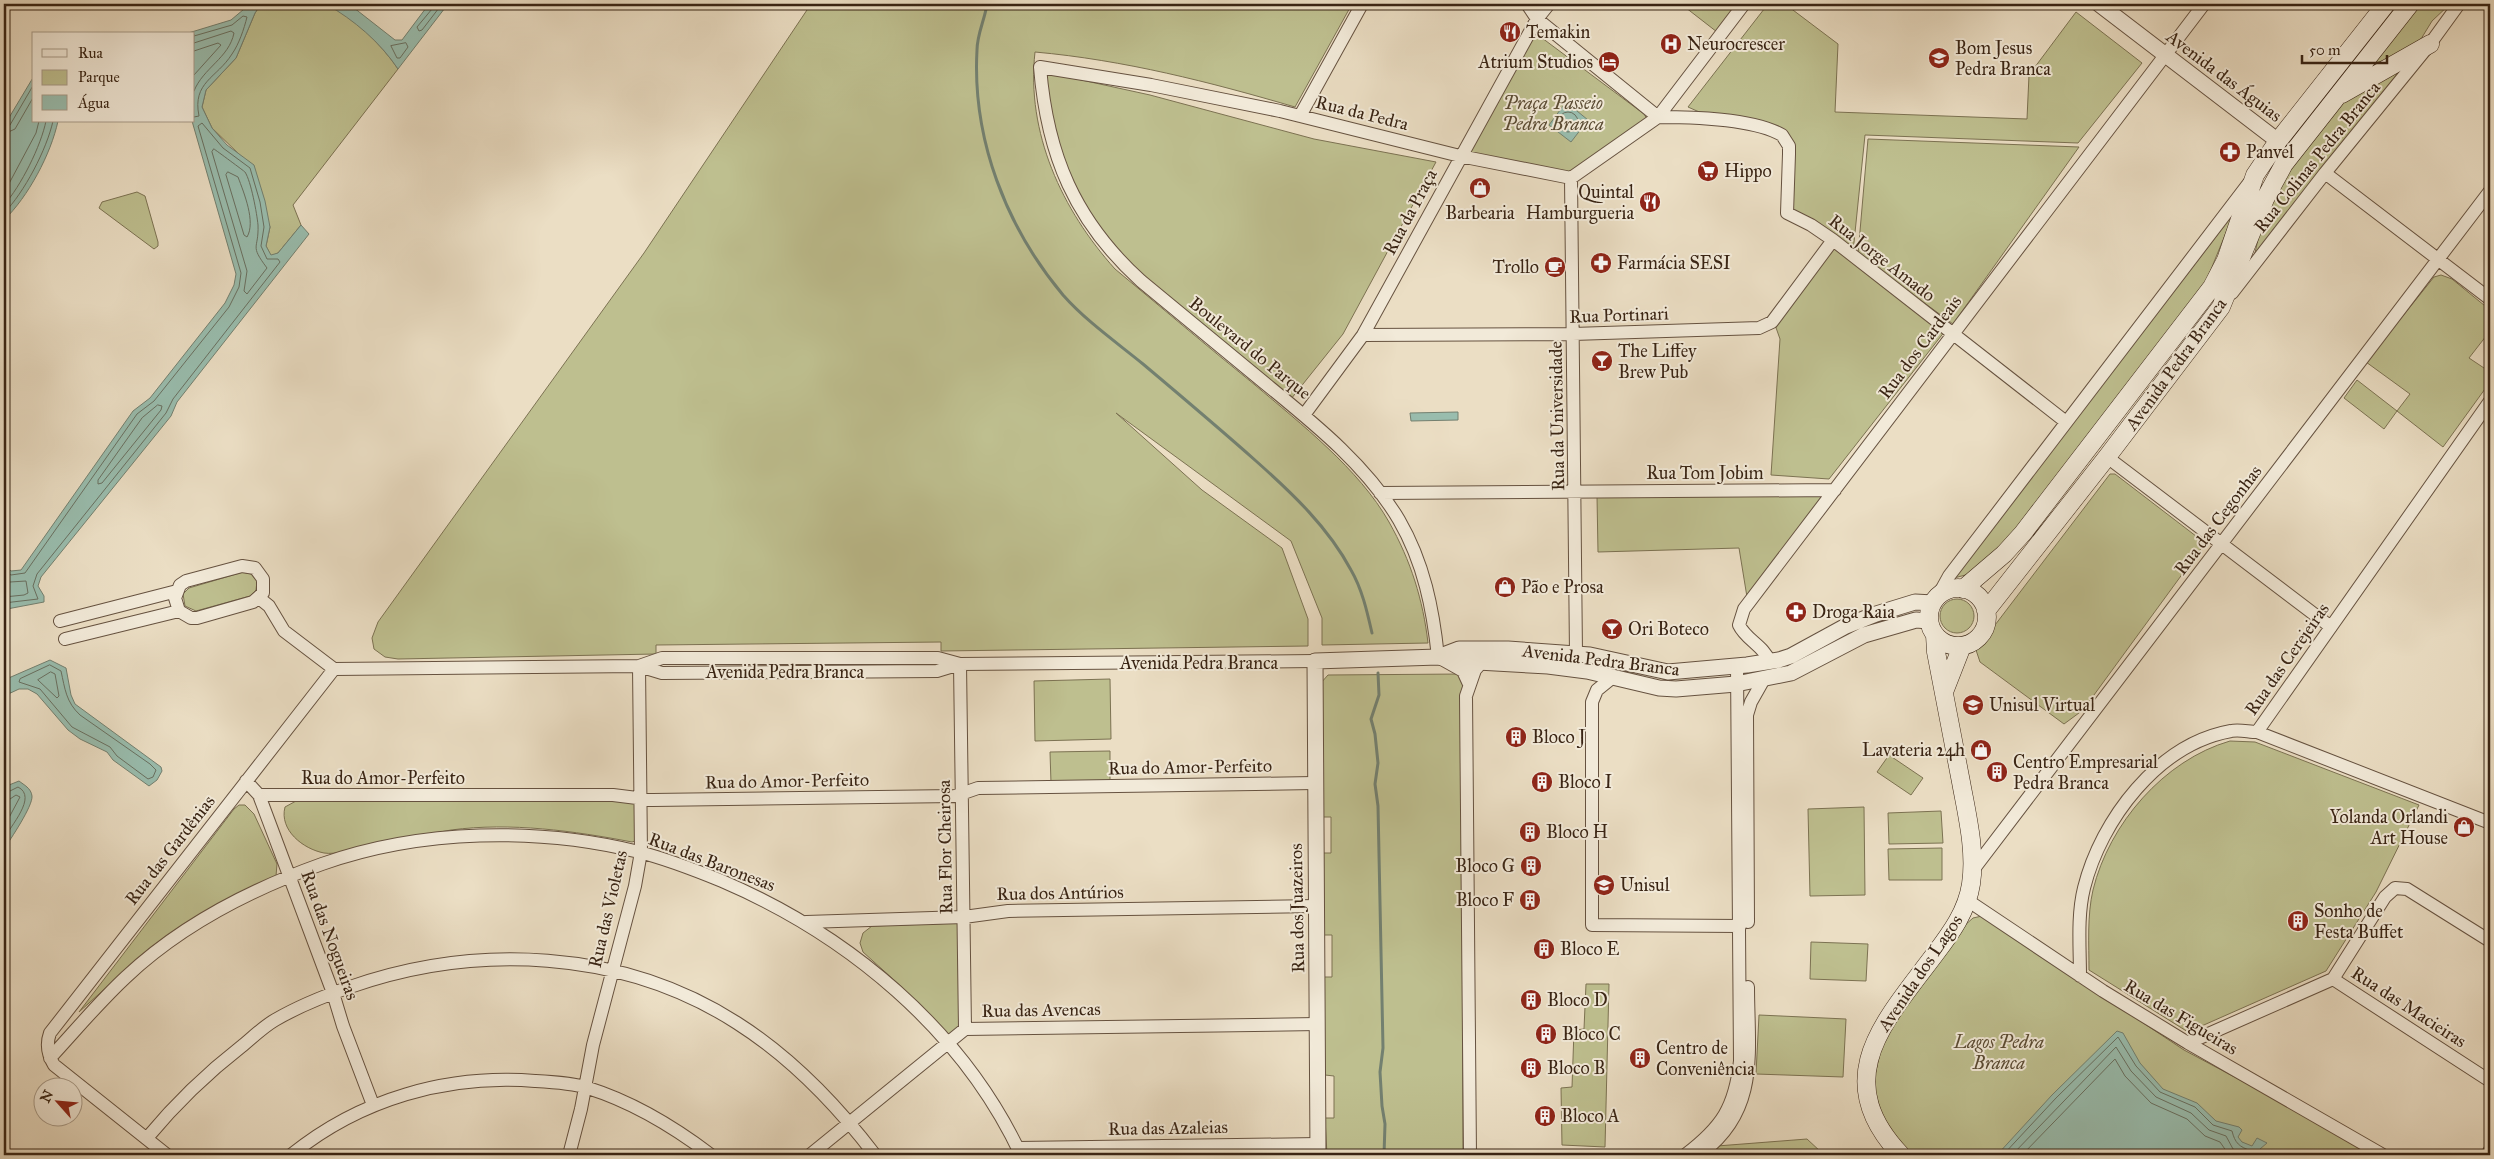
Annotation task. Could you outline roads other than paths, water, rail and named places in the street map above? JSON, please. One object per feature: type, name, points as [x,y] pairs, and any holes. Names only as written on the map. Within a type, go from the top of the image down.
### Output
[{"type":"main road","name":"Avenida Pedra Branca","points":[[1963,589],[2004,554],[2023,533],[2212,287],[2226,260],[2255,175],[2278,141],[2386,4]]},
{"type":"main road","name":"Avenida Pedra Branca","points":[[1986,611],[2107,457],[2221,307],[2279,172],[2294,149],[2410,4]]},
{"type":"main road","points":[[2333,100],[2430,44]]},
{"type":"main road","points":[[1954,589],[1963,589],[1978,596],[1986,611],[1985,627],[1982,634],[1976,640],[1962,646],[1947,644],[1932,628],[1935,600],[1954,589]]},
{"type":"main road","name":"Avenida dos Lagos","points":[[1901,1155],[1884,1138],[1873,1117],[1869,1103],[1866,1072],[1872,1049],[1888,1016],[1956,924],[1967,900],[1973,870],[1968,823],[1932,628]]},
{"type":"main road","points":[[1944,692],[1962,646]]},
{"type":"street","points":[[1300,116],[1362,4]]},
{"type":"street","points":[[1527,4],[1537,19],[1658,117]]},
{"type":"street","name":"Rua da Praça","points":[[1304,415],[1363,335],[1460,156],[1537,19],[1549,4]]},
{"type":"street","points":[[1571,178],[1658,117],[1744,4]]},
{"type":"street","name":"Avenida das Águias","points":[[2099,4],[2278,141]]},
{"type":"street","name":"Rua dos Cardeais","points":[[1770,662],[1762,647],[1742,632],[1739,625],[1740,617],[1834,490],[2204,4]]},
{"type":"street","name":"Rua Colinas Pedra Branca","points":[[2221,307],[2325,173],[2430,44],[2459,4]]},
{"type":"street","name":"Rua da Pedra","points":[[1040,67],[1160,87],[1300,116],[1460,156],[1571,178]]},
{"type":"street","name":"Boulevard do Parque","points":[[1040,67],[1043,98],[1057,161],[1074,199],[1096,234],[1121,263],[1141,281],[1304,415],[1358,468],[1380,493],[1398,520],[1421,569],[1433,612],[1438,658]]},
{"type":"street","name":"Rua Jorge Amado","points":[[1658,117],[1692,117],[1724,121],[1764,128],[1782,135],[1789,146],[1790,154],[1787,213],[1811,225],[1833,240],[1952,335],[2066,422]]},
{"type":"street","points":[[2325,173],[2490,300]]},
{"type":"street","name":"Avenida Pedra Branca","points":[[1438,658],[1459,649],[1508,649],[1576,654],[1668,672],[1736,666],[1770,662],[1791,656],[1862,618],[1915,602],[1935,600],[1949,576],[2255,175]]},
{"type":"street","name":"Rua da Universidade","points":[[1571,178],[1576,654]]},
{"type":"street","name":"Rua das Cegonhas","points":[[1973,870],[2490,191]]},
{"type":"street","name":"Rua Portinari","points":[[1363,335],[1573,334],[1759,328],[1772,322],[1833,240]]},
{"type":"street","name":"Rua das Cerejeiras","points":[[2080,976],[2083,889],[2098,848],[2116,816],[2144,780],[2177,754],[2206,738],[2228,731],[2257,732],[2490,401]]},
{"type":"street","points":[[2107,457],[2331,627]]},
{"type":"street","name":"Rua Tom Jobim","points":[[1380,493],[1575,490],[1834,490]]},
{"type":"street","points":[[242,566],[249,566],[260,573],[263,579],[263,593],[259,598],[253,602],[197,618],[190,618],[179,611],[175,598],[177,591],[186,581],[242,566]]},
{"type":"street","points":[[60,620],[177,591]]},
{"type":"street","points":[[259,598],[269,606],[284,632],[334,669]]},
{"type":"street","points":[[65,639],[179,611]]},
{"type":"street","name":"Avenida Pedra Branca","points":[[334,669],[639,666],[662,673],[937,672],[960,664],[1438,658],[1548,666],[1587,671],[1659,688],[1736,684],[1764,679],[1803,668],[1864,635],[1916,620],[1932,628]]},
{"type":"street","points":[[1438,658],[1464,671],[1469,684]]},
{"type":"street","name":"Rua dos Juazeiros","points":[[1315,661],[1314,783],[1318,1150]]},
{"type":"street","points":[[1470,1155],[1466,696],[1475,670],[1482,662]]},
{"type":"street","name":"Rua Flor Cheirosa","points":[[960,664],[965,1029]]},
{"type":"street","name":"Rua das Violetas","points":[[569,1155],[586,1087],[593,1045],[635,886],[641,852],[639,666]]},
{"type":"street","points":[[1685,1155],[1708,1138],[1720,1123],[1737,1088],[1740,1061],[1736,666]]},
{"type":"street","name":"Rua das Gardênias","points":[[50,1058],[48,1041],[50,1033],[334,669]]},
{"type":"street","points":[[1613,677],[1597,690],[1592,702],[1592,926],[1740,926]]},
{"type":"street","points":[[1699,1155],[1716,1142],[1729,1126],[1746,1090],[1749,1068],[1748,715],[1752,702],[1764,679]]},
{"type":"street","points":[[2257,732],[2490,823]]},
{"type":"street","name":"Rua das Nogueiras","points":[[246,781],[259,795],[333,993],[372,1105]]},
{"type":"street","name":"Rua do Amor-Perfeito","points":[[259,795],[613,795],[641,799],[962,795],[978,788],[1314,783]]},
{"type":"street","name":"Rua das Baronesas","points":[[50,1058],[125,977],[151,956],[216,912],[290,876],[325,863],[374,850],[427,840],[472,836],[561,839],[641,852],[740,889],[806,922],[869,966],[900,994],[947,1044],[986,1094],[1019,1152]]},
{"type":"street","points":[[2188,1043],[2333,978],[2385,897],[2395,888],[2408,888],[2490,941]]},
{"type":"street","name":"Rua das Figueiras","points":[[1967,900],[2080,976],[2188,1043],[2383,1155]]},
{"type":"street","name":"Rua dos Antúrios","points":[[806,922],[964,917],[1008,911],[1316,906]]},
{"type":"street","points":[[147,1138],[180,1098],[233,1052],[274,1020],[333,993],[422,967],[493,959],[564,962],[644,978],[676,991],[736,1022],[790,1062],[850,1122],[876,1155]]},
{"type":"street","name":"Rua das Macieiras","points":[[2333,978],[2490,1082]]},
{"type":"street","name":"Rua das Avencas","points":[[810,1155],[965,1029],[1317,1024]]},
{"type":"street","points":[[50,1058],[54,1065],[147,1138],[162,1153]]},
{"type":"street","points":[[291,1155],[324,1130],[372,1105],[418,1090],[478,1080],[514,1079],[586,1087],[605,1094],[660,1120],[711,1155]]},
{"type":"street","name":"Rua das Azaleias","points":[[1019,1152],[1318,1150]]},
{"type":"street","points":[[2487,1155],[2490,1150]]},
{"type":"water","points":[[250,4],[261,4],[255,13],[236,58],[206,90],[202,107],[212,128],[227,145],[254,165],[265,201],[270,227],[266,246],[271,255],[278,253],[301,225],[309,234],[177,402],[171,416],[41,577],[38,586],[44,596],[44,602],[7,609],[4,607],[4,564],[11,571],[21,570],[133,411],[150,398],[225,303],[234,285],[236,274],[192,122],[195,122],[195,32],[192,32],[231,20]]},
{"type":"water","points":[[326,4],[349,4],[395,40],[402,40],[429,4],[448,4],[398,69],[366,32]]},
{"type":"water","points":[[32,79],[32,122],[58,122],[50,147],[30,187],[4,220],[4,126]]},
{"type":"water","points":[[1566,102],[1588,120],[1571,142],[1549,125]]},
{"type":"water","points":[[1458,412],[1458,420],[1411,421],[1410,413]]},
{"type":"water","points":[[50,660],[66,668],[71,695],[75,704],[161,767],[162,771],[157,780],[149,786],[113,760],[107,752],[80,739],[68,730],[37,694],[28,689],[19,689],[4,696],[4,680]]},
{"type":"water","points":[[19,781],[30,791],[31,801],[21,823],[4,849],[4,792],[9,785]]},
{"type":"water","points":[[2117,1031],[2123,1033],[2140,1063],[2163,1089],[2197,1103],[2216,1121],[2239,1127],[2242,1130],[2238,1137],[2242,1142],[2252,1146],[2257,1138],[2267,1143],[2260,1149],[2257,1155],[1997,1155],[2052,1095]]},
{"type":"waterway","points":[[987,4],[977,44],[977,83],[980,116],[987,149],[997,180],[1009,211],[1025,241],[1043,269],[1081,314],[1228,436],[1283,485],[1308,511],[1332,539],[1355,577],[1364,600],[1372,633]]},
{"type":"waterway","points":[[1378,673],[1379,695],[1371,719],[1375,734],[1378,763],[1375,784],[1378,806],[1383,1048],[1380,1072],[1385,1124],[1384,1155]]},
{"type":"place","name":"Temakin","points":[[1510,32]]},
{"type":"place","name":"Neurocrescer","points":[[1671,44]]},
{"type":"place","name":"Bom Jesus Pedra Branca","points":[[1939,58]]},
{"type":"place","name":"Atrium Studios","points":[[1609,62]]},
{"type":"place","name":"Panvel","points":[[2230,152]]},
{"type":"place","name":"Hippo","points":[[1708,171]]},
{"type":"place","name":"Barbearia","points":[[1480,188]]},
{"type":"place","name":"Quintal Hamburgueria","points":[[1650,202]]},
{"type":"place","name":"Farmácia SESI","points":[[1601,263]]},
{"type":"place","name":"Trollo","points":[[1555,267]]},
{"type":"place","name":"The Liffey Brew Pub","points":[[1602,361]]},
{"type":"place","name":"Pão e Prosa","points":[[1505,587]]},
{"type":"place","name":"Droga Raia","points":[[1796,612]]},
{"type":"place","name":"Ori Boteco","points":[[1612,629]]},
{"type":"place","name":"Unisul Virtual","points":[[1973,705]]},
{"type":"place","name":"Bloco J","points":[[1516,737]]},
{"type":"place","name":"Lavateria 24h","points":[[1981,750]]},
{"type":"place","name":"Centro Empresarial Pedra Branca","points":[[1997,772]]},
{"type":"place","name":"Bloco I","points":[[1542,782]]},
{"type":"place","name":"Yolanda Orlandi Art House","points":[[2464,827]]},
{"type":"place","name":"Bloco H","points":[[1530,832]]},
{"type":"place","name":"Bloco G","points":[[1531,866]]},
{"type":"place","name":"Unisul","points":[[1604,885]]},
{"type":"place","name":"Bloco F","points":[[1530,900]]},
{"type":"place","name":"Sonho de Festa Buffet","points":[[2298,921]]},
{"type":"place","name":"Bloco E","points":[[1544,949]]},
{"type":"place","name":"Bloco D","points":[[1531,1000]]},
{"type":"place","name":"Bloco C","points":[[1546,1034]]},
{"type":"place","name":"Centro de Conveniência","points":[[1640,1058]]},
{"type":"place","name":"Bloco B","points":[[1531,1068]]},
{"type":"place","name":"Bloco A","points":[[1545,1116]]},
{"type":"park label","name":"Praça Passeio Pedra Branca","points":[[1553,113]]},
{"type":"park label","name":"Lagos Pedra Branca","points":[[1999,1052]]}]
